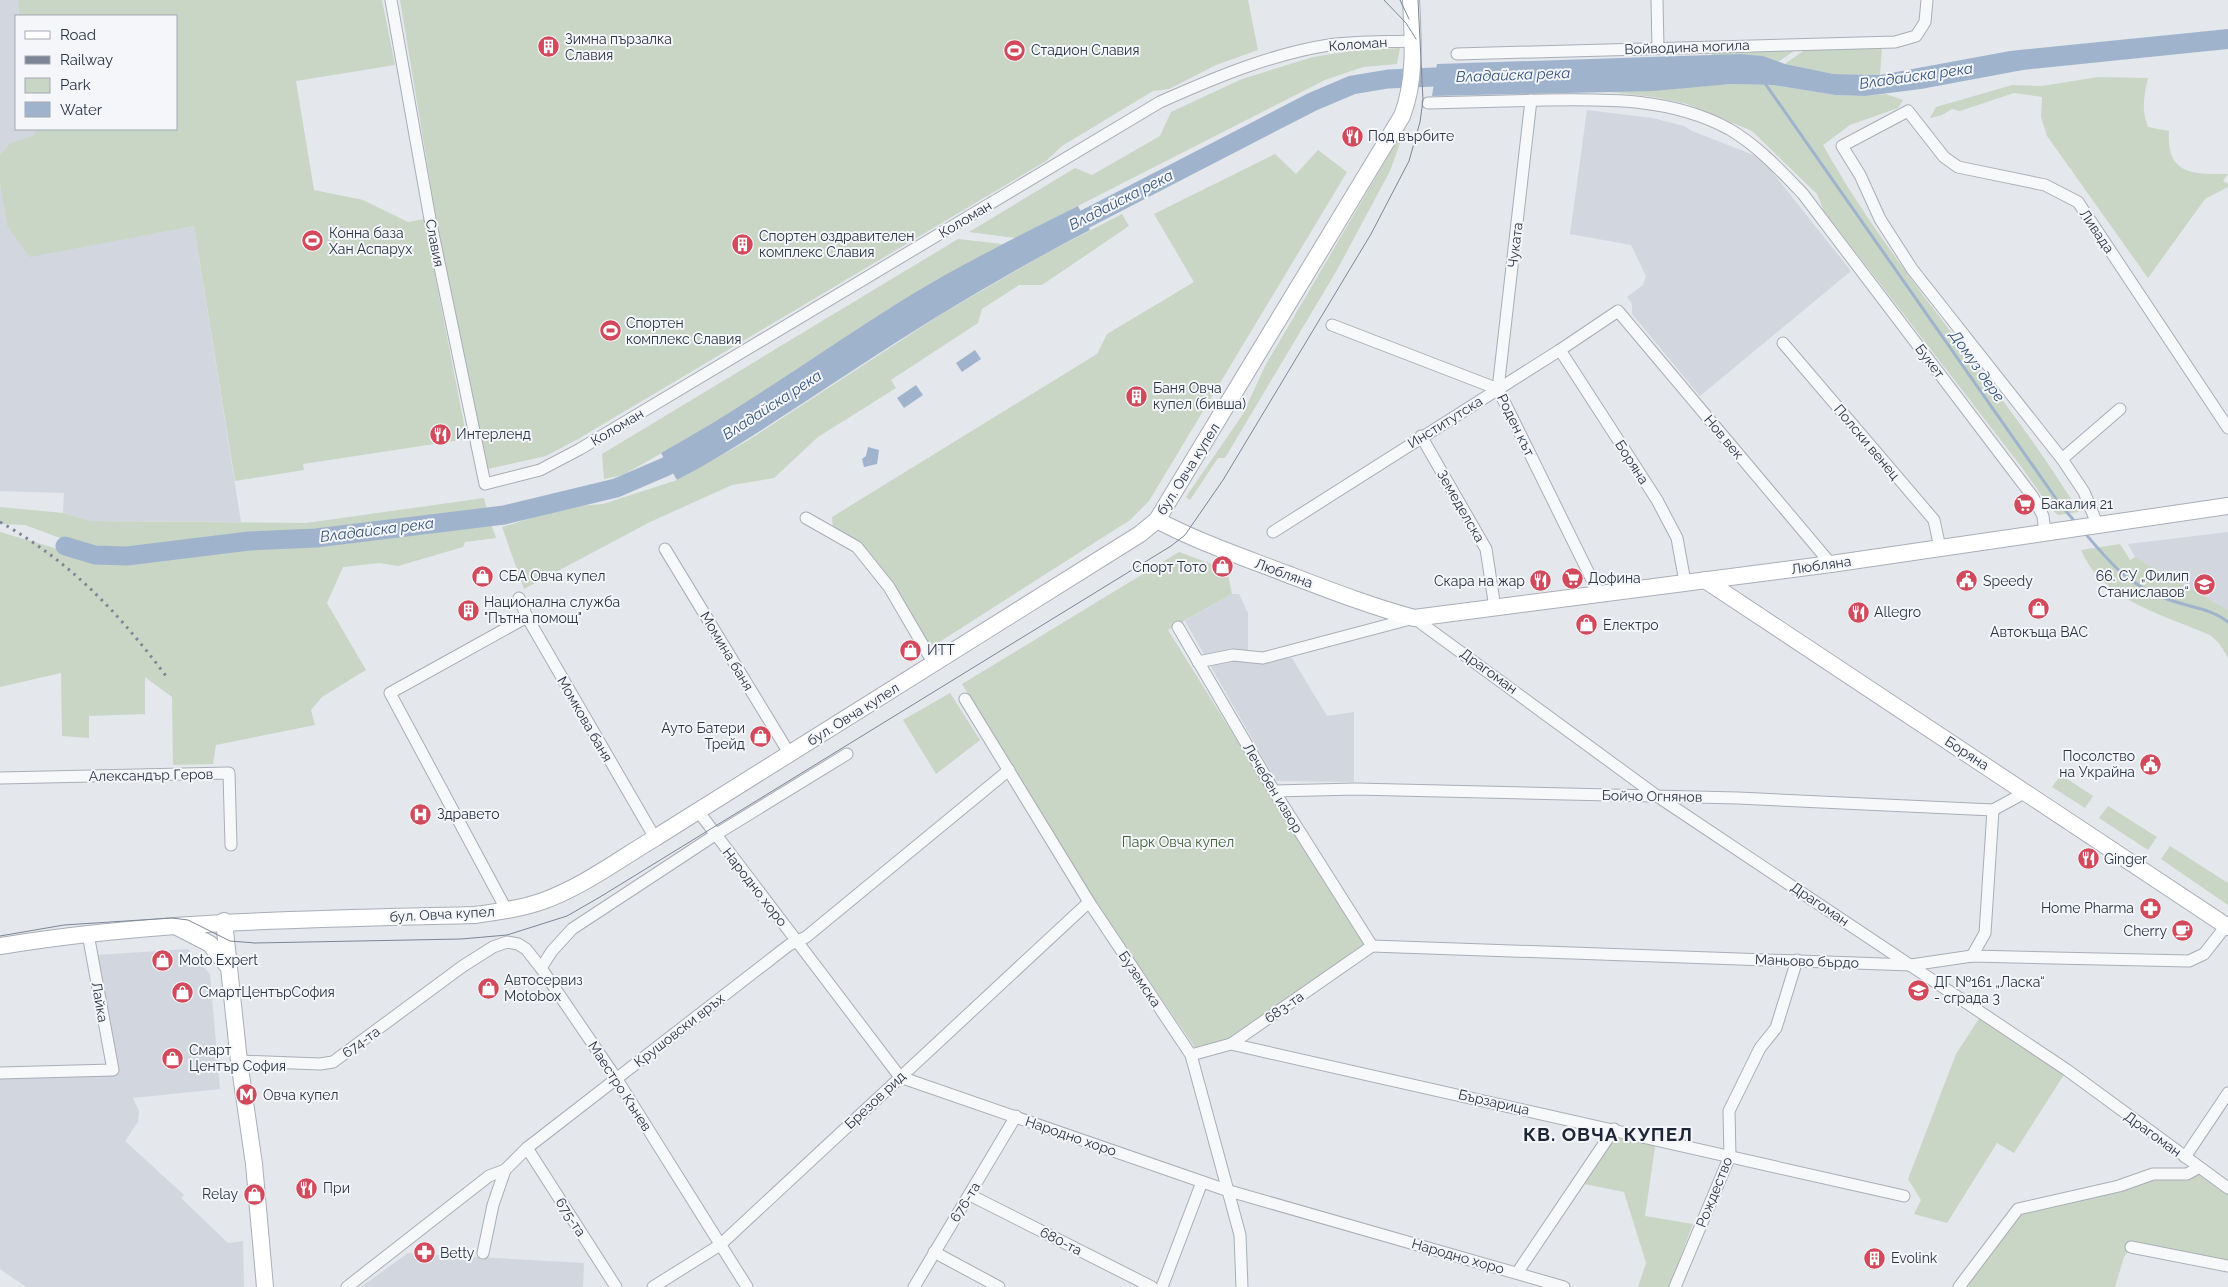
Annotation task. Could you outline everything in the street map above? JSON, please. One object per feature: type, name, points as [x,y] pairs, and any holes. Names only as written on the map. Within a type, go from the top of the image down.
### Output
[{"type":"street","name":"Славия","points":[[391,0],[430,219],[485,484]]},
{"type":"street","name":"бул. Овча купел","points":[[0,946],[88,934],[224,922],[475,915],[507,911],[540,902],[573,887],[655,838],[1140,534],[1157,520],[1351,203],[1402,116],[1408,100],[1413,41],[1411,0]]},
{"type":"street","name":"бул. Овча купел","points":[[1413,41],[1422,17],[1422,0]]},
{"type":"street","points":[[1657,0],[1658,48]]},
{"type":"street","name":"Войводина могила","points":[[1457,54],[1894,42],[1916,36],[1925,22],[1927,0]]},
{"type":"street","name":"Коломан","points":[[485,484],[540,470],[580,449],[1160,102],[1196,86],[1261,62],[1330,45],[1413,41]]},
{"type":"street","name":"Букет","points":[[1531,100],[1611,99],[1658,104],[1699,115],[1729,130],[1770,158],[1803,194],[2033,497],[2043,516],[2045,533]]},
{"type":"street","points":[[1428,102],[1531,100]]},
{"type":"street","name":"Чуката","points":[[1498,389],[1531,100]]},
{"type":"street","name":"Ливада","points":[[2062,459],[1912,269],[1880,219],[1860,175],[1842,146],[1908,111],[1944,157],[1958,167],[2045,186],[2078,202],[2228,428]]},
{"type":"street","name":"Институтска","points":[[1273,532],[1421,436],[1560,350],[1618,310]]},
{"type":"street","name":"Нов век","points":[[1618,310],[1830,564]]},
{"type":"street","name":"Роден кът","points":[[1332,326],[1498,389],[1599,594]]},
{"type":"street","name":"Полски венец","points":[[1783,343],[1934,520],[1940,548]]},
{"type":"street","name":"Боряна","points":[[1560,350],[1657,500],[1677,538],[1686,582]]},
{"type":"street","points":[[2095,526],[2084,492],[2062,459],[2120,409]]},
{"type":"street","name":"Земеделска","points":[[1421,436],[1486,550],[1495,608]]},
{"type":"street","name":"Любляна","points":[[1198,662],[1224,656],[1263,658],[1278,655],[1306,645],[1414,618],[1830,564],[2228,506]]},
{"type":"street","points":[[806,518],[857,547],[889,587],[934,664]]},
{"type":"street","name":"Любляна","points":[[1157,520],[1185,535],[1231,553],[1381,609],[1414,618]]},
{"type":"street","name":"Момина баня","points":[[665,549],[789,753]]},
{"type":"street","name":"Боряна","points":[[1712,579],[2026,792],[2227,923]]},
{"type":"street","name":"Боряна","points":[[1712,579],[2227,923]]},
{"type":"street","name":"Момкова баня","points":[[519,598],[527,617],[655,838]]},
{"type":"street","points":[[507,911],[390,693],[527,617]]},
{"type":"street","name":"Драгоман","points":[[1414,618],[1657,796],[2067,1070],[2198,1168],[2228,1188]]},
{"type":"street","name":"Лечебен извор","points":[[1178,628],[1274,790],[1372,946]]},
{"type":"street","name":"Буземска","points":[[965,699],[1089,902],[1191,1055],[1226,1190],[1240,1235],[1242,1287]]},
{"type":"street","points":[[541,968],[552,951],[572,929],[715,835],[847,754]]},
{"type":"street","name":"Крушовски връх","points":[[347,1287],[490,1176],[505,1170],[527,1148],[789,944],[806,937],[1009,770]]},
{"type":"street","name":"Александър Геров","points":[[0,778],[229,773],[231,845]]},
{"type":"street","name":"Бойчо Огнянов","points":[[1274,790],[1356,789],[1657,796],[1993,810]]},
{"type":"street","points":[[1972,956],[1985,933],[1993,810],[2026,792]]},
{"type":"street","name":"Народно хоро","points":[[698,811],[900,1077],[1226,1190],[1517,1273],[1528,1282],[1564,1287]]},
{"type":"street","name":"Брезов рид","points":[[653,1287],[720,1245],[1089,902]]},
{"type":"street","points":[[224,922],[239,1061],[254,1164],[265,1287]]},
{"type":"street","name":"Маньово бърдо","points":[[1372,946],[1911,965],[1972,956],[2189,961],[2204,954],[2227,923]]},
{"type":"street","points":[[175,926],[210,944],[228,967]]},
{"type":"street","name":"Лайка","points":[[0,1073],[112,1070],[88,934]]},
{"type":"street","name":"Маестро Кънев","points":[[463,966],[493,947],[507,942],[518,944],[526,949],[616,1078],[747,1287]]},
{"type":"street","name":"683-та","points":[[1191,1055],[1231,1044],[1372,946]]},
{"type":"street","name":"Рождество","points":[[1675,1287],[1730,1156],[1729,1111],[1760,1048],[1776,1028],[1797,960]]},
{"type":"street","name":"674-та","points":[[239,1061],[320,1064],[333,1062],[463,966]]},
{"type":"street","name":"Бързарица","points":[[1231,1044],[1904,1196]]},
{"type":"street","points":[[2185,1158],[2228,1093]]},
{"type":"street","name":"676-та","points":[[914,1287],[1016,1116]]},
{"type":"street","points":[[1517,1273],[1614,1129]]},
{"type":"street","name":"675-та","points":[[527,1148],[616,1287]]},
{"type":"street","points":[[1959,1287],[2018,1209],[2119,1186],[2153,1174],[2187,1174],[2198,1168]]},
{"type":"street","points":[[483,1253],[493,1205],[505,1170]]},
{"type":"street","points":[[1162,1287],[1202,1182]]},
{"type":"street","name":"680-та","points":[[970,1195],[1152,1287]]},
{"type":"street","points":[[2131,1247],[2228,1266]]},
{"type":"street","points":[[934,1252],[999,1287]]},
{"type":"shaded area","points":[[0,0],[18,0],[19,15],[15,15],[15,130],[35,130],[36,135],[10,143],[0,154]]},
{"type":"shaded area","points":[[1587,110],[1652,118],[1684,126],[1692,131],[1756,156],[1769,168],[1851,271],[1700,396],[1632,314],[1632,304],[1627,297],[1643,285],[1646,276],[1631,245],[1570,234]]},
{"type":"shaded area","points":[[0,184],[7,226],[30,256],[194,226],[241,522],[90,521],[63,513],[64,493],[0,491]]},
{"type":"shaded area","name":"66. СУ „Филип Станиславов“","points":[[2228,532],[2228,610],[2135,557],[2128,544]]},
{"type":"shaded area","points":[[1232,594],[1239,594],[1248,613],[1248,655],[1292,658],[1327,716],[1354,712],[1354,782],[1276,781],[1185,621]]},
{"type":"shaded area","points":[[188,949],[210,974],[220,1089],[133,1098],[139,1111],[138,1122],[125,1141],[184,1195],[181,1198],[228,1243],[243,1241],[244,1287],[26,1287],[0,1269],[0,1076],[112,1070],[97,955]]},
{"type":"shaded area","points":[[408,1253],[584,1263],[583,1287],[361,1287]]},
{"type":"green space","name":"Конна база Хан Аспарух","points":[[18,0],[382,0],[395,65],[296,81],[314,190],[363,200],[408,222],[424,219],[467,439],[303,464],[304,470],[235,481],[194,226],[30,257],[7,226],[0,184],[0,154],[10,143],[35,135],[35,130],[178,130],[178,15],[19,15]]},
{"type":"green space","name":"Спортен комплекс Славия","points":[[400,0],[1248,0],[1258,50],[1216,65],[1169,89],[1153,91],[1062,146],[1046,161],[578,439],[546,456],[488,469],[437,223]]},
{"type":"green space","points":[[1400,48],[1397,64],[1363,67],[1325,80],[1015,238],[969,232],[1075,168],[1092,175],[1160,136],[1171,112],[1242,79],[1313,57],[1350,51]]},
{"type":"green space","points":[[1882,48],[1880,75],[1834,74],[1785,64],[1806,49]]},
{"type":"green space","points":[[1794,51],[1778,62],[1763,56],[1712,55],[1713,52]]},
{"type":"green space","points":[[2098,77],[2148,78],[2144,108],[2148,127],[2169,131],[2169,145],[2172,156],[2177,164],[2193,172],[2228,174],[2223,181],[2228,184],[2228,187],[2205,199],[2148,278],[2047,136],[2041,117],[2042,97],[2014,93],[1960,111],[1952,109],[1942,115],[1930,118],[1936,107],[2012,85],[2042,86]]},
{"type":"green space","points":[[1731,84],[1773,85],[1835,95],[1865,96],[1886,94],[1903,100],[1898,108],[1850,125],[1823,145],[1883,240],[2017,420],[2079,512],[2058,515],[2051,509],[2023,469],[1824,211],[1817,194],[1752,131],[1687,104],[1654,97],[1609,92]]},
{"type":"green space","points":[[1407,124],[1390,171],[1337,270],[1225,458],[1218,458],[1190,500],[1186,497],[1243,414],[1265,366]]},
{"type":"green space","points":[[1318,150],[1347,172],[1149,501],[1130,520],[930,648],[892,585],[833,529],[832,517],[1097,354],[1107,334],[1194,282],[1154,214],[1275,154],[1296,174]]},
{"type":"green space","points":[[1122,214],[1129,226],[1042,285],[1019,285],[982,309],[978,323],[891,380],[896,388],[818,437],[774,478],[732,485],[650,522],[524,589],[502,527],[567,507],[603,504],[677,480],[747,441],[937,317],[1043,255]]},
{"type":"green space","points":[[958,239],[1002,244],[901,301],[720,420],[623,475],[604,479],[602,454]]},
{"type":"green space","points":[[484,498],[487,510],[305,532],[199,540],[122,551],[95,551],[25,525],[0,524],[0,507],[63,513],[90,521],[306,523]]},
{"type":"green space","points":[[491,524],[496,538],[465,542],[463,547],[398,566],[379,563],[343,567],[327,603],[366,670],[322,697],[311,710],[315,725],[216,745],[213,764],[173,765],[172,697],[145,677],[145,714],[89,716],[89,738],[62,736],[61,673],[0,687],[0,532],[99,561],[132,561],[224,548],[318,543]]},
{"type":"green space","points":[[2120,544],[2130,560],[2135,557],[2228,610],[2228,658],[2219,643],[2210,635],[2136,604],[2119,594],[2104,582],[2091,567],[2081,550]]},
{"type":"green space","name":"Парк Овча купел","points":[[1179,552],[1227,570],[1232,594],[1168,630],[1365,946],[1229,1039],[1196,1049],[1092,897],[962,684]]},
{"type":"green space","points":[[950,693],[980,740],[936,774],[903,720]]},
{"type":"green space","points":[[2061,775],[2093,796],[2085,808],[2052,787]]},
{"type":"green space","points":[[2108,806],[2157,837],[2148,850],[2099,818]]},
{"type":"green space","points":[[2170,846],[2228,883],[2228,905],[2161,859]]},
{"type":"green space","points":[[1982,1014],[2067,1070],[2014,1153],[1997,1143],[1947,1223],[1914,1214],[1921,1200],[1908,1179],[1956,1054]]},
{"type":"green space","points":[[1619,1131],[1656,1140],[1645,1216],[1693,1224],[1669,1287],[1638,1287],[1646,1263],[1624,1192],[1584,1184]]},
{"type":"green space","points":[[2198,1168],[2228,1188],[2228,1266],[2131,1247],[2124,1257],[2115,1287],[1959,1287],[2018,1209]]},
{"type":"water","points":[[2228,29],[2228,49],[2023,70],[1921,89],[1865,96],[1835,95],[1773,85],[1731,84],[1653,91],[1432,96],[1437,64],[1740,54],[1763,56],[1785,64],[1834,74],[1880,75],[2010,51]]},
{"type":"water","points":[[1078,206],[1090,230],[1030,262],[941,314],[745,440],[677,480],[661,453],[782,379],[901,301],[988,252]]},
{"type":"water","points":[[975,350],[981,359],[962,372],[956,363]]},
{"type":"water","points":[[916,385],[923,395],[904,408],[897,398]]},
{"type":"water","points":[[868,447],[879,450],[877,464],[864,467],[862,459],[866,456]]},
{"type":"waterway","name":"Владайска река","points":[[1062,231],[1312,102],[1352,85],[1388,79],[1459,76]]},
{"type":"waterway","name":"Домуз дере","points":[[1764,82],[2059,503],[2077,524]]},
{"type":"waterway","name":"Владайска река","points":[[65,546],[95,555],[127,556],[249,541],[316,538],[504,515],[616,488],[690,454]]},
{"type":"waterway","name":"Домуз дере","points":[[2084,532],[2121,572],[2141,587],[2175,602],[2207,611],[2228,622]]},
{"type":"tram line","points":[[1384,0],[1406,23],[1416,39]]},
{"type":"tram line","points":[[1400,0],[1409,19]]},
{"type":"tram line","points":[[0,936],[64,925],[172,918],[188,920],[230,941],[255,943],[461,939],[507,935],[567,916],[1171,546],[1185,535],[1223,480],[1371,234],[1409,161],[1420,122],[1423,100],[1418,0]]},
{"type":"railway","points":[[0,522],[26,537],[71,571],[92,590],[130,631],[166,676]]},
{"type":"place","name":"Зимна пързалка Славия","points":[[549,47]]},
{"type":"place","name":"Стадион Славия","points":[[1015,50]]},
{"type":"place","name":"Под върбите","points":[[1352,136]]},
{"type":"place","name":"Конна база Хан Аспарух","points":[[313,241]]},
{"type":"place","name":"Спортен оздравителен комплекс Славия","points":[[743,244]]},
{"type":"place","name":"Спортен комплекс Славия","points":[[610,331]]},
{"type":"place","name":"Баня Овча купел (бивша)","points":[[1137,396]]},
{"type":"place","name":"Интерленд","points":[[440,434]]},
{"type":"place","name":"Бакалия 21","points":[[2025,504]]},
{"type":"place","name":"Спорт Тото","points":[[1223,567]]},
{"type":"place","name":"СБА Овча купел","points":[[483,576]]},
{"type":"place","name":"Дофина","points":[[1572,578]]},
{"type":"place","name":"Скара на жар","points":[[1541,581]]},
{"type":"place","name":"Speedy","points":[[1967,581]]},
{"type":"place","name":"66. СУ „Филип Станиславов“","points":[[2205,584]]},
{"type":"place","name":"Автокъща ВАС","points":[[2039,609]]},
{"type":"place","name":"Национална служба \"Пътна помощ\"","points":[[468,610]]},
{"type":"place","name":"Allegro","points":[[1858,612]]},
{"type":"place","name":"Електро","points":[[1587,625]]},
{"type":"place","name":"ИТТ","points":[[911,650]]},
{"type":"place","name":"Ауто Батери Трейд","points":[[761,736]]},
{"type":"place","name":"Посолство на Украйна","points":[[2151,764]]},
{"type":"place","name":"Здравето","points":[[421,814]]},
{"type":"place","name":"Ginger","points":[[2088,859]]},
{"type":"place","name":"Home Pharma","points":[[2150,908]]},
{"type":"place","name":"Cherry","points":[[2183,931]]},
{"type":"place","name":"Moto Expert","points":[[163,960]]},
{"type":"place","name":"Автосервиз Motobox","points":[[488,988]]},
{"type":"place","name":"ДГ №161 „Ласка“ - сграда 3","points":[[1918,990]]},
{"type":"place","name":"СмартЦентърСофия","points":[[183,992]]},
{"type":"place","name":"Смарт Център София","points":[[173,1058]]},
{"type":"place","name":"Овча купел","points":[[247,1095]]},
{"type":"place","name":"При","points":[[307,1188]]},
{"type":"place","name":"Relay","points":[[254,1194]]},
{"type":"place","name":"Betty","points":[[424,1253]]},
{"type":"place","name":"Evolink","points":[[1875,1258]]},
{"type":"district","name":"КВ. ОВЧА КУПЕЛ","points":[[1608,1134]]}]
